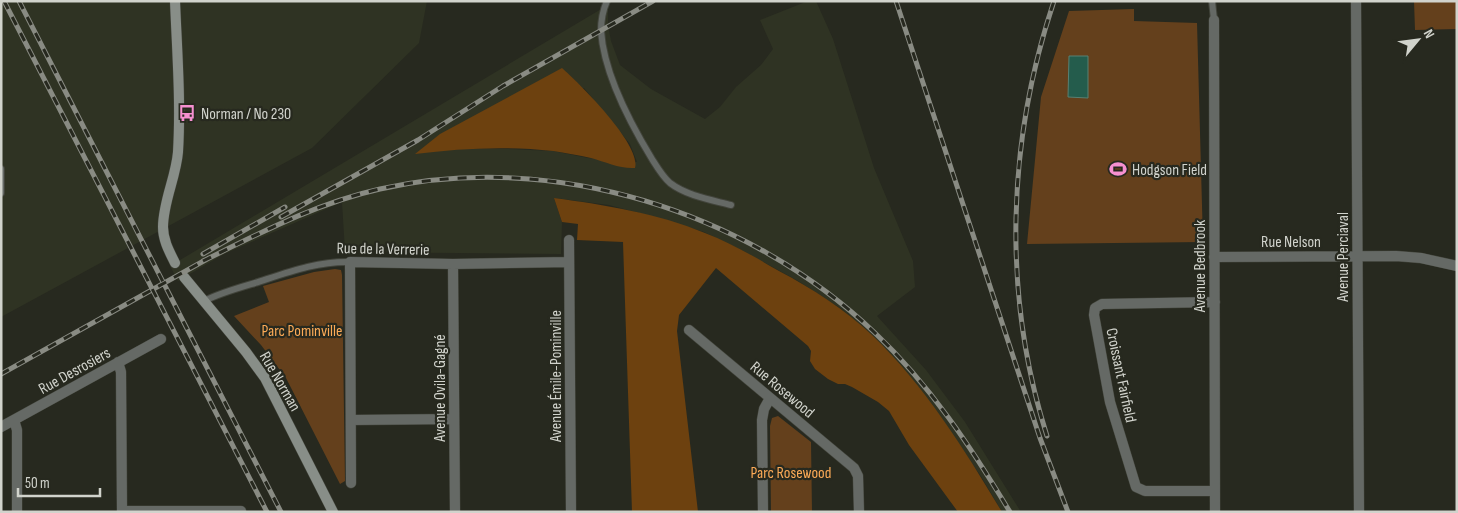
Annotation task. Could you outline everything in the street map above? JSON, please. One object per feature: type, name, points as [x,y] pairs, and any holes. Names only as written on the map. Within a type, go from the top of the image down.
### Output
[{"type":"street","points":[[175,1],[178,150],[176,170],[165,211],[163,227],[165,241],[175,263]]},
{"type":"street","name":"Avenue Perciaval","points":[[1356,1],[1359,512]]},
{"type":"street","name":"Avenue Bedbrook","points":[[1214,20],[1215,512]]},
{"type":"street","name":"Avenue Émile-Pominville","points":[[569,240],[570,512]]},
{"type":"street","name":"Rue Nelson","points":[[1214,257],[1406,256],[1457,266]]},
{"type":"street","points":[[350,262],[351,483]]},
{"type":"street","name":"Rue de la Verrerie","points":[[350,262],[453,264],[569,262]]},
{"type":"street","name":"Avenue Ovila-Gagné","points":[[453,264],[455,512]]},
{"type":"street","name":"Rue Norman","points":[[184,278],[265,378],[333,512]]},
{"type":"street","name":"Croissant Fairfield","points":[[1214,302],[1102,304],[1094,308],[1094,315],[1110,402],[1136,487],[1145,491],[1215,491]]},
{"type":"street","name":"Rue Rosewood","points":[[689,330],[857,472],[859,512]]},
{"type":"street","name":"Rue Desrosiers","points":[[1,427],[161,339]]},
{"type":"street","points":[[118,362],[121,372],[122,512],[241,511]]},
{"type":"street","points":[[763,512],[762,420],[764,409],[770,398]]},
{"type":"street","points":[[351,420],[454,419]]},
{"type":"street","points":[[14,420],[17,430],[17,512]]},
{"type":"lane","points":[[607,1],[601,29],[604,48],[616,86],[632,124],[647,150],[668,182],[676,188],[731,205]]},
{"type":"lane","points":[[1212,1],[1214,20]]},
{"type":"lane","points":[[1,169],[1,193]]},
{"type":"lane","name":"Rue de la Verrerie","points":[[204,302],[222,293],[299,269],[328,263],[350,262]]},
{"type":"shaded area","points":[[1,1],[427,1],[419,43],[312,148],[1,317]]},
{"type":"shaded area","points":[[808,1],[816,1],[833,39],[874,168],[913,261],[915,287],[877,316],[926,370],[965,422],[1021,512],[1002,512],[982,478],[931,403],[873,336],[840,308],[798,281],[743,251],[704,232],[658,218],[609,205],[554,198],[562,222],[561,254],[345,252],[342,202],[224,254],[178,281],[170,266],[608,5],[608,25],[611,41],[620,65],[651,89],[705,119],[720,107],[736,87],[761,65],[773,49],[760,20]],"holes":[[[584,88],[630,144],[637,162],[588,158],[553,151],[509,149],[455,148],[417,153]]]},
{"type":"shaded area","points":[[562,68],[608,115],[619,130],[635,158],[635,168],[618,166],[577,155],[536,149],[484,148],[415,154],[440,134]]},
{"type":"shaded area","points":[[554,198],[650,215],[687,226],[743,250],[828,300],[872,335],[909,375],[959,442],[1002,512],[958,512],[909,445],[889,411],[878,402],[852,387],[838,384],[815,369],[810,361],[811,351],[808,346],[716,268],[679,315],[677,331],[698,512],[632,512],[623,242],[577,240],[578,224],[562,222]]},
{"type":"green space","points":[[1414,1],[1457,1],[1457,29],[1415,30]]},
{"type":"green space","name":"Hodgson Field","points":[[1134,9],[1134,21],[1197,23],[1203,242],[1027,244],[1041,97],[1069,11]]},
{"type":"green space","name":"Parc Pominville","points":[[341,270],[342,275],[345,481],[340,484],[286,378],[261,345],[234,316],[269,302],[263,286],[314,272]]},
{"type":"green space","name":"Parc Rosewood","points":[[778,416],[811,442],[812,512],[771,512],[770,426],[772,418]]},
{"type":"water","points":[[1069,56],[1088,56],[1088,98],[1068,97]]},
{"type":"railway","points":[[4,1],[267,512]]},
{"type":"railway","points":[[19,1],[281,512]]},
{"type":"railway","points":[[281,217],[418,140],[503,86],[653,1]]},
{"type":"railway","points":[[896,1],[1040,438],[1068,512]]},
{"type":"railway","points":[[1047,436],[1032,382],[1022,328],[1017,273],[1016,218],[1019,163],[1027,108],[1038,54],[1054,1]]},
{"type":"railway","points":[[203,261],[289,220],[334,202],[380,189],[446,179],[512,178],[579,185],[644,201],[708,224],[768,254],[824,290],[875,333],[932,395],[965,441],[1010,512]]},
{"type":"railway","points":[[203,254],[285,207]]},
{"type":"railway","points":[[1,374],[209,258]]},
{"type":"place","name":"Norman / No 230","points":[[187,113]]},
{"type":"place","name":"Hodgson Field","points":[[1118,169]]}]
